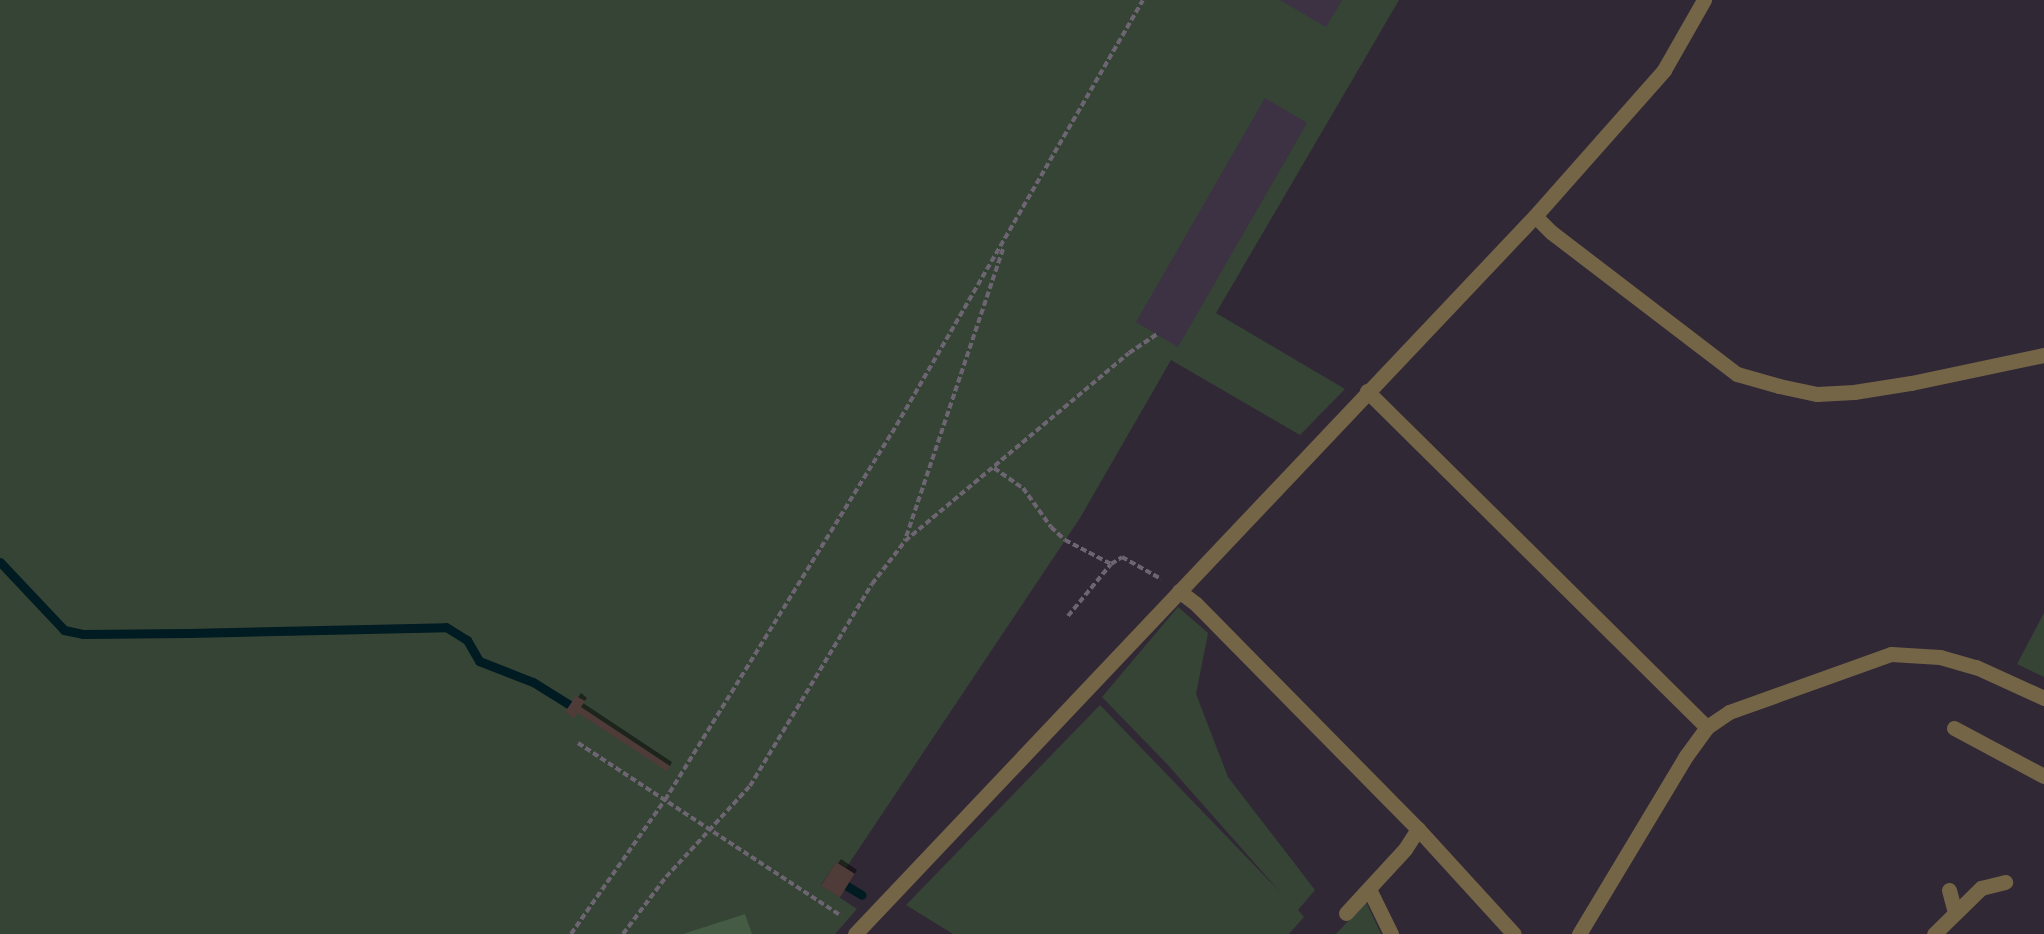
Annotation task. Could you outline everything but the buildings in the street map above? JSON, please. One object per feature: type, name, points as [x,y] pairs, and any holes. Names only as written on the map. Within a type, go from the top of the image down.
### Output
[{"type":"street","points":[[857,932],[1535,216],[1664,70],[1704,0]]},
{"type":"street","points":[[1535,216],[1551,232],[1737,374],[1779,386],[1817,394],[1854,392],[1911,383],[2044,355]]},
{"type":"street","points":[[1367,391],[1707,727]]},
{"type":"street","points":[[1179,591],[1196,604],[1418,829],[1514,934]]},
{"type":"street","points":[[1579,934],[1686,756],[1707,727],[1729,712],[1891,654],[1940,657],[1976,667],[2044,698]]},
{"type":"street","points":[[1954,728],[2044,776]]},
{"type":"street","points":[[1346,912],[1405,849],[1418,829]]},
{"type":"street","points":[[1934,934],[1981,888],[2005,882]]},
{"type":"street","points":[[1369,889],[1391,934]]},
{"type":"street","points":[[1949,890],[1955,912]]},
{"type":"path","points":[[571,934],[665,800],[892,433],[1006,240],[1143,0]]},
{"type":"path","points":[[905,542],[1006,240]]},
{"type":"path","points":[[623,934],[666,877],[750,786],[872,584],[905,542],[1129,353],[1156,334]]},
{"type":"path","points":[[994,468],[1023,488],[1051,527],[1065,540],[1111,564]]},
{"type":"path","points":[[1068,616],[1111,564],[1122,557],[1179,591]]},
{"type":"path","points":[[578,743],[810,895],[857,932]]},
{"type":"shaded area","points":[[1249,0],[1378,0],[1179,347],[1074,305]]},
{"type":"green space","points":[[0,0],[1280,0],[1326,27],[1342,0],[1399,0],[1216,313],[1345,389],[1300,435],[1171,360],[1080,518],[846,868],[836,862],[821,885],[857,909],[835,934],[0,934]],"holes":[[[1265,98],[1307,123],[1178,347],[1136,322]]]},
{"type":"green space","points":[[1178,607],[1208,633],[1196,694],[1228,777],[1315,890],[1298,910],[1304,917],[1289,934],[953,934],[906,905],[1100,705],[1281,893],[1167,764],[1102,697]]},
{"type":"green space","points":[[2044,613],[2044,677],[2017,664]]},
{"type":"green space","points":[[1366,902],[1381,934],[1336,934]]},
{"type":"green space","points":[[745,914],[752,934],[683,934]]},
{"type":"waterway","points":[[0,562],[64,630],[83,634],[446,627],[467,640],[479,661],[533,682],[570,705]]},
{"type":"waterway","points":[[847,886],[862,895]]}]
